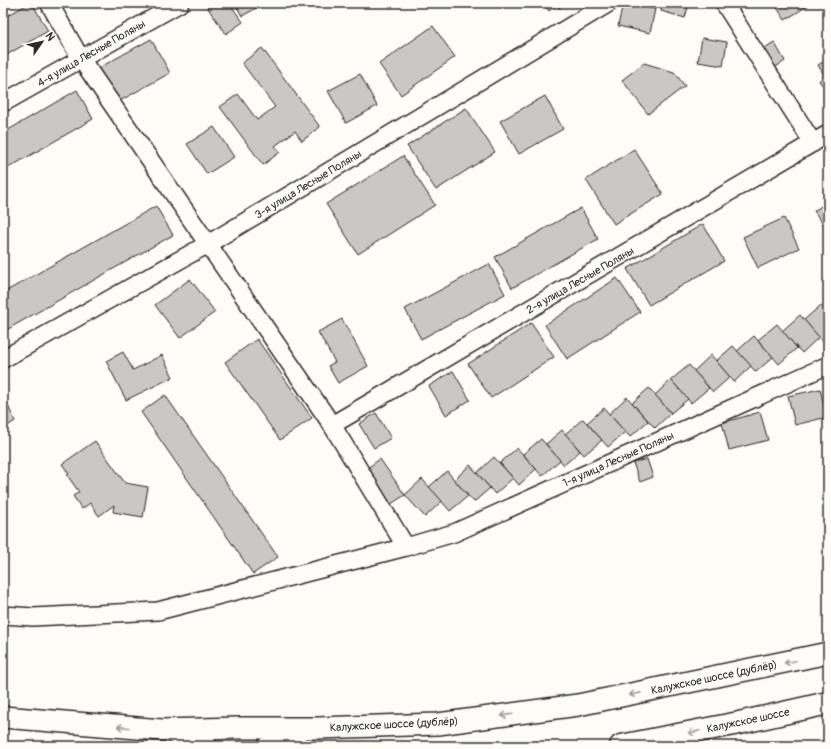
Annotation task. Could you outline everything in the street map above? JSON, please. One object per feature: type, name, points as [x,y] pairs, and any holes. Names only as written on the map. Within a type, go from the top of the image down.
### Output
[{"type":"highway","name":"Калужское шоссе","points":[[621,746],[828,703]]},
{"type":"main road","name":"Калужское шоссе (дублёр)","points":[[3,717],[162,730],[318,728],[438,724],[578,705],[828,653]]},
{"type":"main road","points":[[162,730],[194,739],[206,746]]},
{"type":"street","points":[[49,3],[81,59],[332,425],[406,547]]},
{"type":"street","name":"4-я улица Лесные Поляны","points":[[3,103],[180,3]]},
{"type":"street","name":"3-я улица Лесные Поляны","points":[[3,359],[208,244],[609,3]]},
{"type":"street","points":[[724,3],[813,143]]},
{"type":"street","name":"2-я улица Лесные Поляны","points":[[332,425],[828,134]]},
{"type":"street","name":"1-я улица Лесные Поляны","points":[[3,615],[33,617],[158,611],[406,547],[454,533],[828,365]]},
{"type":"street","points":[[266,746],[282,737],[318,728]]},
{"type":"building","points":[[32,3],[48,31],[3,57],[3,18]]},
{"type":"building","points":[[213,3],[229,3],[243,22],[226,34],[207,7]]},
{"type":"building","points":[[235,3],[261,3],[262,5],[242,16]]},
{"type":"building","points":[[543,3],[566,3],[559,8],[557,5],[549,11]]},
{"type":"building","points":[[623,3],[655,9],[650,33],[618,26]]},
{"type":"building","points":[[663,3],[689,3],[685,18],[661,11]]},
{"type":"building","points":[[774,3],[808,3],[809,5],[785,20]]},
{"type":"building","points":[[433,26],[455,57],[401,95],[379,64]]},
{"type":"building","points":[[702,38],[727,42],[723,66],[698,62]]},
{"type":"building","points":[[151,39],[170,73],[116,103],[97,69]]},
{"type":"building","points":[[774,42],[785,61],[771,70],[760,51]]},
{"type":"building","points":[[262,48],[320,127],[302,141],[295,131],[275,146],[280,152],[263,165],[220,107],[238,94],[257,120],[275,107],[242,63]]},
{"type":"building","points":[[828,59],[828,92],[819,81],[824,75],[818,65]]},
{"type":"building","points":[[644,63],[674,72],[685,86],[648,114],[622,80]]},
{"type":"building","points":[[360,74],[377,106],[346,123],[328,91]]},
{"type":"building","points":[[77,90],[93,119],[3,171],[3,133]]},
{"type":"building","points":[[545,96],[563,129],[519,154],[500,121]]},
{"type":"building","points":[[466,108],[495,152],[436,190],[407,146]]},
{"type":"building","points":[[214,127],[234,157],[207,174],[187,144]]},
{"type":"building","points":[[634,149],[663,194],[614,224],[586,180]]},
{"type":"building","points":[[403,156],[435,205],[358,254],[326,204]]},
{"type":"building","points":[[828,193],[828,231],[814,211],[827,202],[823,197]]},
{"type":"building","points":[[156,206],[173,235],[8,329],[3,320],[3,293]]},
{"type":"building","points":[[581,208],[598,239],[512,288],[495,257]]},
{"type":"building","points":[[784,218],[799,248],[758,268],[743,237]]},
{"type":"building","points":[[703,224],[724,261],[649,305],[627,269]]},
{"type":"building","points":[[489,264],[505,294],[421,339],[405,309]]},
{"type":"building","points":[[617,278],[640,312],[567,359],[545,325]]},
{"type":"building","points":[[190,279],[215,312],[180,338],[155,305]]},
{"type":"building","points":[[821,305],[828,314],[828,338],[823,342],[804,320]]},
{"type":"building","points":[[800,315],[819,337],[802,353],[782,331]]},
{"type":"building","points":[[342,319],[368,366],[338,383],[328,366],[335,362],[318,332]]},
{"type":"building","points":[[531,323],[554,357],[491,398],[468,364]]},
{"type":"building","points":[[777,324],[797,348],[779,364],[758,340]]},
{"type":"building","points":[[754,336],[773,357],[756,372],[737,351]]},
{"type":"building","points":[[257,339],[312,418],[280,440],[225,362]]},
{"type":"building","points":[[733,346],[751,366],[734,382],[716,361]]},
{"type":"building","points":[[123,352],[133,370],[162,355],[173,377],[126,400],[106,361]]},
{"type":"building","points":[[711,355],[730,377],[713,392],[694,371]]},
{"type":"building","points":[[689,365],[709,388],[691,403],[671,380]]},
{"type":"building","points":[[453,371],[470,400],[446,415],[429,386]]},
{"type":"building","points":[[671,380],[688,399],[671,413],[655,395]]},
{"type":"building","points":[[649,388],[671,413],[655,428],[632,403]]},
{"type":"building","points":[[820,389],[827,417],[795,425],[788,396]]},
{"type":"building","points":[[3,395],[15,421],[3,429]]},
{"type":"building","points":[[165,395],[278,557],[253,574],[141,412]]},
{"type":"building","points":[[627,397],[648,421],[630,437],[609,414]]},
{"type":"building","points":[[604,408],[625,432],[608,447],[587,423]]},
{"type":"building","points":[[760,412],[768,440],[729,450],[722,423]]},
{"type":"building","points":[[376,413],[391,438],[374,448],[359,424]]},
{"type":"building","points":[[583,419],[602,440],[584,455],[565,434]]},
{"type":"building","points":[[562,430],[580,451],[564,465],[546,444]]},
{"type":"building","points":[[541,439],[560,460],[542,476],[523,454]]},
{"type":"building","points":[[95,441],[125,483],[148,487],[143,517],[113,512],[114,505],[99,516],[90,503],[82,509],[73,496],[79,492],[67,475],[69,474],[62,464]]},
{"type":"building","points":[[517,448],[536,469],[519,485],[500,463]]},
{"type":"building","points":[[494,457],[513,478],[495,494],[477,473]]},
{"type":"building","points":[[380,459],[405,495],[391,504],[366,469]]},
{"type":"building","points":[[647,459],[653,477],[640,482],[633,463]]},
{"type":"building","points":[[470,465],[490,488],[474,502],[454,480]]},
{"type":"building","points":[[447,471],[468,496],[450,511],[429,487]]},
{"type":"building","points":[[422,479],[442,501],[425,517],[405,495]]}]
